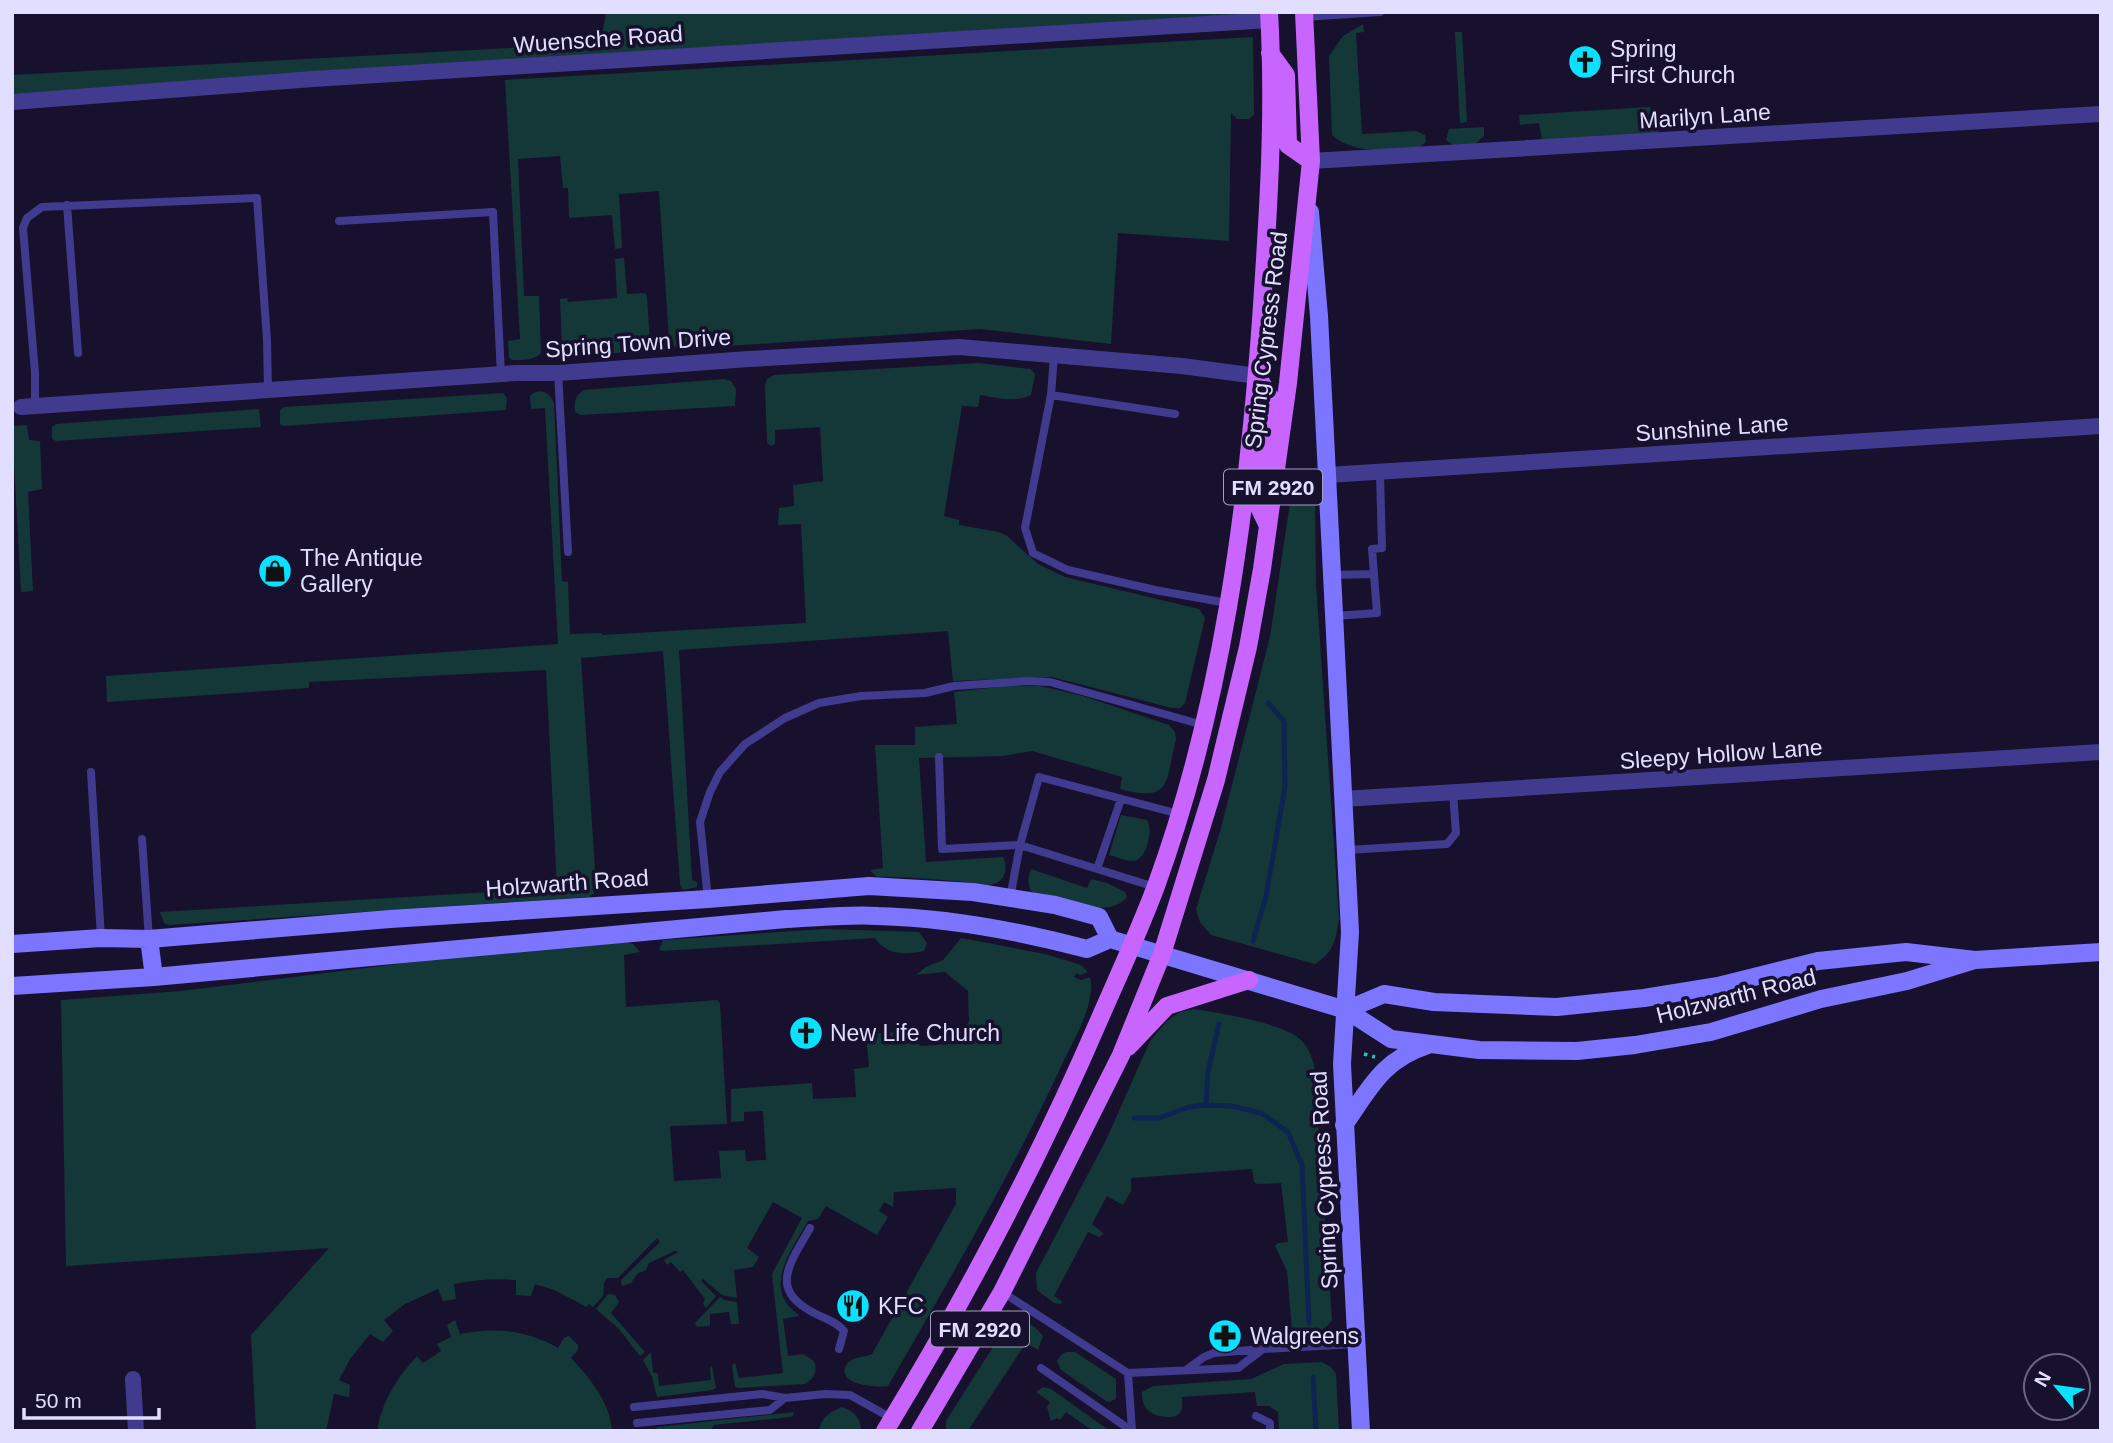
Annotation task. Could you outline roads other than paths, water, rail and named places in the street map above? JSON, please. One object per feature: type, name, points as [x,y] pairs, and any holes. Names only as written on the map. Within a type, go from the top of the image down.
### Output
[{"type":"main road","name":"Spring Cypress Road","points":[[1162,954],[1216,780],[1248,648],[1268,526],[1288,383],[1311,161],[1304,15]]},
{"type":"main road","name":"Spring Cypress Road","points":[[1131,946],[1155,887],[1179,814],[1203,725],[1230,603],[1257,376],[1269,206],[1269,16]]},
{"type":"main road","points":[[1270,53],[1286,75],[1288,145],[1311,161]]},
{"type":"main road","name":"Spring Cypress Road","points":[[1308,191],[1320,316],[1350,932],[1342,1064],[1361,1431]]},
{"type":"main road","points":[[1257,376],[1271,398],[1258,505],[1268,526]]},
{"type":"main road","name":"Holzwarth Road","points":[[12,944],[149,939],[390,919],[869,886],[973,892],[1055,905],[1099,917],[1110,939],[1346,1010],[1391,1039],[1479,1049],[1577,1051],[1635,1045],[1711,1032],[1821,999],[1907,981],[1975,960]]},
{"type":"main road","points":[[646,903],[649,932]]},
{"type":"main road","points":[[12,986],[154,978],[786,919],[877,916],[960,923],[1047,939],[1087,950],[1110,939]]},
{"type":"main road","points":[[149,939],[154,978]]},
{"type":"main road","name":"FM 2920","points":[[889,1425],[971,1280],[1046,1138],[1131,946]]},
{"type":"main road","name":"Holzwarth Road","points":[[1346,1010],[1384,994],[1434,1002],[1557,1007],[1644,998],[1717,986],[1818,961],[1906,952],[1975,960],[2101,952]]},
{"type":"main road","name":"FM 2920","points":[[920,1431],[1002,1292],[1121,1055],[1162,954]]},
{"type":"main road","points":[[1121,1055],[1167,1006],[1249,980]]},
{"type":"main road","points":[[1344,1125],[1383,1070],[1409,1051],[1430,1045]]},
{"type":"street","name":"Wuensche Road","points":[[12,102],[313,79],[1269,16]]},
{"type":"street","name":"Marilyn Lane","points":[[1311,161],[2101,114]]},
{"type":"street","name":"Spring Town Drive","points":[[28,407],[516,373],[558,373],[959,347],[1182,366],[1257,376]]},
{"type":"street","name":"Sunshine Lane","points":[[1327,475],[2101,426]]},
{"type":"street","name":"Sleepy Hollow Lane","points":[[1343,799],[2101,752]]},
{"type":"street","points":[[133,1379],[136,1431]]},
{"type":"lane","points":[[1304,15],[1380,12]]},
{"type":"lane","points":[[28,407],[35,373],[23,228],[27,218],[42,206],[257,198],[268,391]]},
{"type":"lane","points":[[66,205],[78,353]]},
{"type":"lane","points":[[339,220],[493,212],[501,375]]},
{"type":"lane","points":[[1054,356],[1051,395],[1025,528],[1033,552],[1068,570],[1155,590],[1230,603]]},
{"type":"lane","points":[[558,373],[568,552]]},
{"type":"lane","points":[[1051,395],[1175,414]]},
{"type":"lane","points":[[1335,616],[1377,613],[1372,548],[1382,548],[1380,473]]},
{"type":"lane","points":[[1332,575],[1374,574]]},
{"type":"lane","points":[[708,899],[700,822],[720,772],[745,744],[785,718],[819,703],[861,696],[925,693],[954,686],[1050,682],[1203,725]]},
{"type":"lane","points":[[939,757],[942,849],[1020,845],[1155,887]]},
{"type":"lane","points":[[91,772],[101,939]]},
{"type":"lane","points":[[1010,898],[1020,845],[1040,776],[1179,814]]},
{"type":"lane","points":[[1344,851],[1447,844],[1456,834],[1454,793]]},
{"type":"lane","points":[[1097,869],[1121,799]]},
{"type":"lane","points":[[142,839],[149,939]]},
{"type":"lane","points":[[810,1228],[785,1276],[786,1287],[791,1297],[803,1308],[839,1325],[844,1331],[839,1349]]},
{"type":"lane","points":[[1002,1292],[1128,1373],[1238,1368],[1263,1349]]},
{"type":"lane","points":[[1186,1370],[1214,1353],[1355,1344]]},
{"type":"lane","points":[[1041,1368],[1132,1431]]},
{"type":"lane","points":[[1128,1373],[1132,1431]]},
{"type":"lane","points":[[634,1407],[762,1394],[785,1398],[825,1394],[850,1395],[889,1425]]},
{"type":"lane","points":[[637,1423],[770,1410],[785,1398]]},
{"type":"lane","points":[[1256,1416],[1270,1423],[1270,1431]]},
{"type":"waterway","points":[[1253,941],[1266,896],[1285,787],[1284,721],[1268,703]]},
{"type":"waterway","points":[[1206,1105],[1208,1071],[1219,1024]]},
{"type":"waterway","points":[[1134,1118],[1159,1118],[1189,1107],[1232,1106],[1261,1113],[1288,1132],[1302,1165],[1309,1323]]},
{"type":"waterway","points":[[1313,1377],[1316,1431]]},
{"type":"place","name":"Spring First Church","points":[[1585,62]]},
{"type":"place","name":"The Antique Gallery","points":[[275,571]]},
{"type":"place","name":"New Life Church","points":[[806,1033]]},
{"type":"place","name":"KFC","points":[[853,1306]]},
{"type":"place","name":"Walgreens","points":[[1225,1336]]}]
